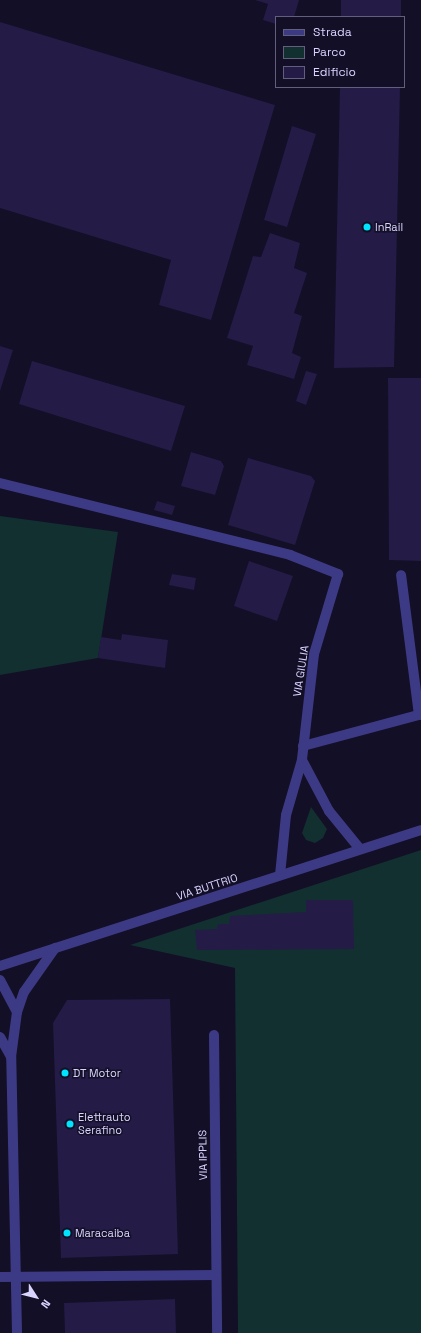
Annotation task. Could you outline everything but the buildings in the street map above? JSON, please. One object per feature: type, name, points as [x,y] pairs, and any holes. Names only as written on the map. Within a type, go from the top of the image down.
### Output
[{"type":"street","name":"VIA GIULIA","points":[[0,483],[290,555],[338,574],[314,654],[302,760],[286,816],[280,876]]},
{"type":"street","points":[[303,746],[419,715],[401,575]]},
{"type":"street","points":[[302,760],[329,811],[360,849]]},
{"type":"street","name":"VIA BUTTRIO","points":[[0,966],[421,830]]},
{"type":"street","points":[[17,1333],[11,1057],[17,1012],[37,969],[55,948]]},
{"type":"street","points":[[0,980],[17,1012]]},
{"type":"street","name":"VIA IPPLIS","points":[[214,1034],[217,1333]]},
{"type":"street","points":[[0,1037],[11,1057]]},
{"type":"street","points":[[0,1277],[216,1275]]},
{"type":"green space","points":[[0,516],[118,532],[98,658],[0,675]]},
{"type":"green space","points":[[311,807],[327,829],[323,838],[315,843],[306,840],[302,833]]},
{"type":"green space","points":[[421,850],[421,1333],[238,1333],[235,968],[130,945]]},
{"type":"place","name":"InRail","points":[[367,227]]},
{"type":"place","name":"DT Motor","points":[[65,1073]]},
{"type":"place","name":"Elettrauto Serafino","points":[[70,1124]]},
{"type":"place","name":"Maracaiba","points":[[67,1233]]}]
